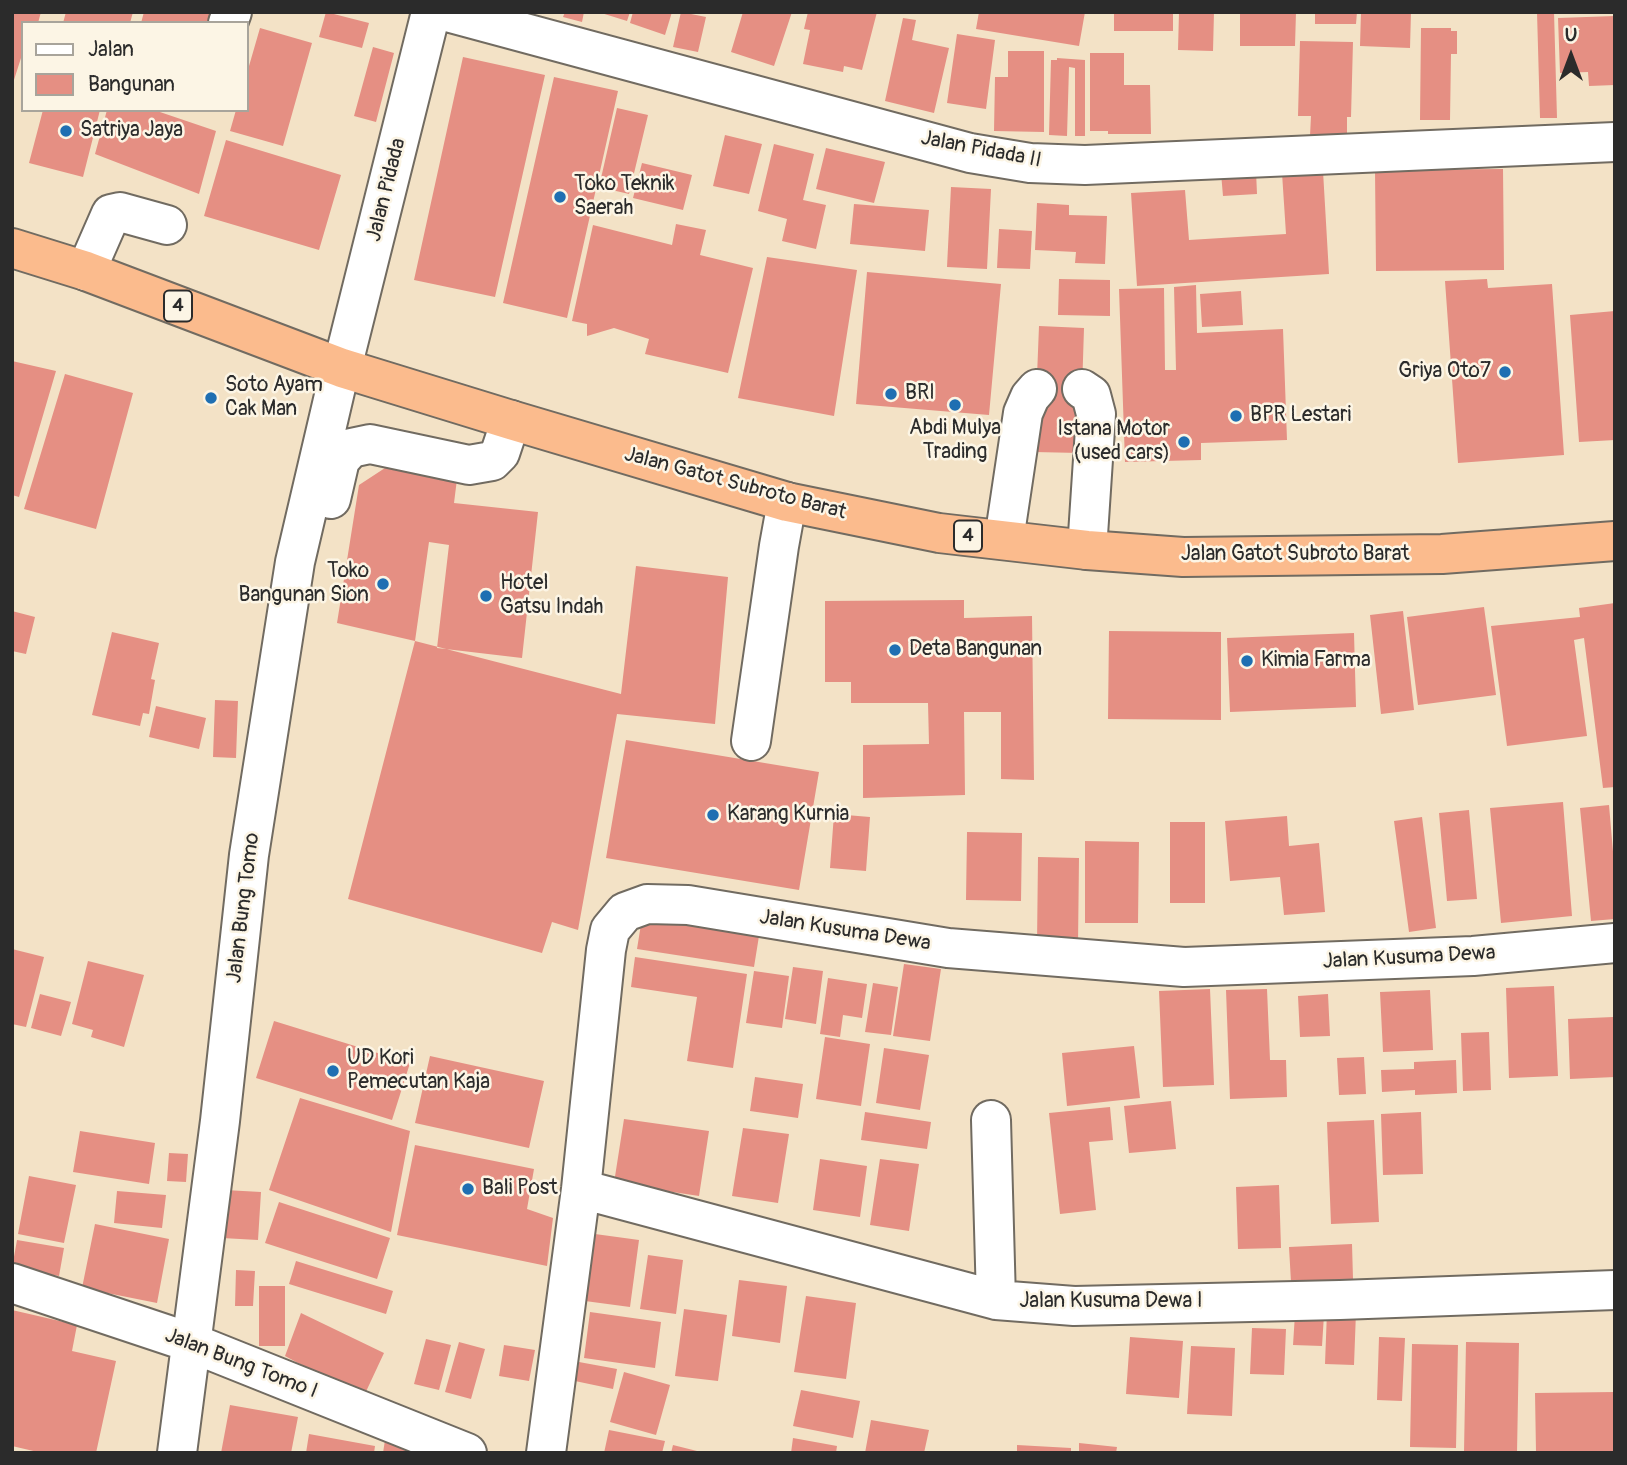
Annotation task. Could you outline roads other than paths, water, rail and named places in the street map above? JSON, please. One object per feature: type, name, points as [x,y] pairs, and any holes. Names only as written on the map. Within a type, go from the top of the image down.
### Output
[{"type":"highway","name":"Jalan Gatot Subroto Barat","points":[[12,248],[86,271],[342,368],[511,420],[787,502],[939,533],[1087,550],[1184,557],[1442,554],[1615,541]]},
{"type":"street","name":"Jalan Pidada","points":[[342,368],[431,12]]},
{"type":"street","name":"Jalan Pidada II","points":[[447,12],[970,153],[1030,163],[1085,165],[1615,142]]},
{"type":"street","points":[[86,271],[111,214],[120,212],[167,225]]},
{"type":"street","name":"Jalan Bung Tomo","points":[[177,1453],[220,1121],[249,855],[298,550],[342,368]]},
{"type":"street","points":[[1004,540],[1023,413],[1037,389]]},
{"type":"street","points":[[1082,389],[1091,396],[1096,414],[1087,550]]},
{"type":"street","points":[[298,550],[311,549],[324,536],[340,460],[351,448],[370,444],[469,465],[492,461],[500,453],[511,420]]},
{"type":"street","points":[[751,741],[787,502]]},
{"type":"street","name":"Jalan Kusuma Dewa","points":[[546,1453],[580,1189],[606,950],[610,930],[625,912],[647,904],[688,905],[948,948],[1184,967],[1473,956],[1615,943]]},
{"type":"street","points":[[991,1120],[996,1300]]},
{"type":"street","name":"Jalan Kusuma Dewa I","points":[[580,1189],[996,1300],[1074,1306],[1615,1290]]},
{"type":"street","name":"Jalan Bung Tomo I","points":[[12,1283],[192,1343],[467,1453]]},
{"type":"place","name":"Satriya Jaya","points":[[66,131]]},
{"type":"place","name":"Toko Teknik Saerah","points":[[560,197]]},
{"type":"place","name":"Griya Oto7","points":[[1505,372]]},
{"type":"place","name":"BRI","points":[[891,394]]},
{"type":"place","name":"Soto Ayam Cak Man","points":[[211,398]]},
{"type":"place","name":"Abdi Mulya Trading","points":[[955,405]]},
{"type":"place","name":"BPR Lestari","points":[[1236,416]]},
{"type":"place","name":"Istana Motor (used cars)","points":[[1184,442]]},
{"type":"place","name":"Toko Bangunan Sion","points":[[383,584]]},
{"type":"place","name":"Hotel Gatsu Indah","points":[[486,596]]},
{"type":"place","name":"Deta Bangunan","points":[[895,650]]},
{"type":"place","name":"Kimia Farma","points":[[1247,661]]},
{"type":"place","name":"Karang Kurnia","points":[[713,815]]},
{"type":"place","name":"UD Kori Pemecutan Kaja","points":[[333,1071]]},
{"type":"place","name":"Bali Post","points":[[468,1189]]}]
